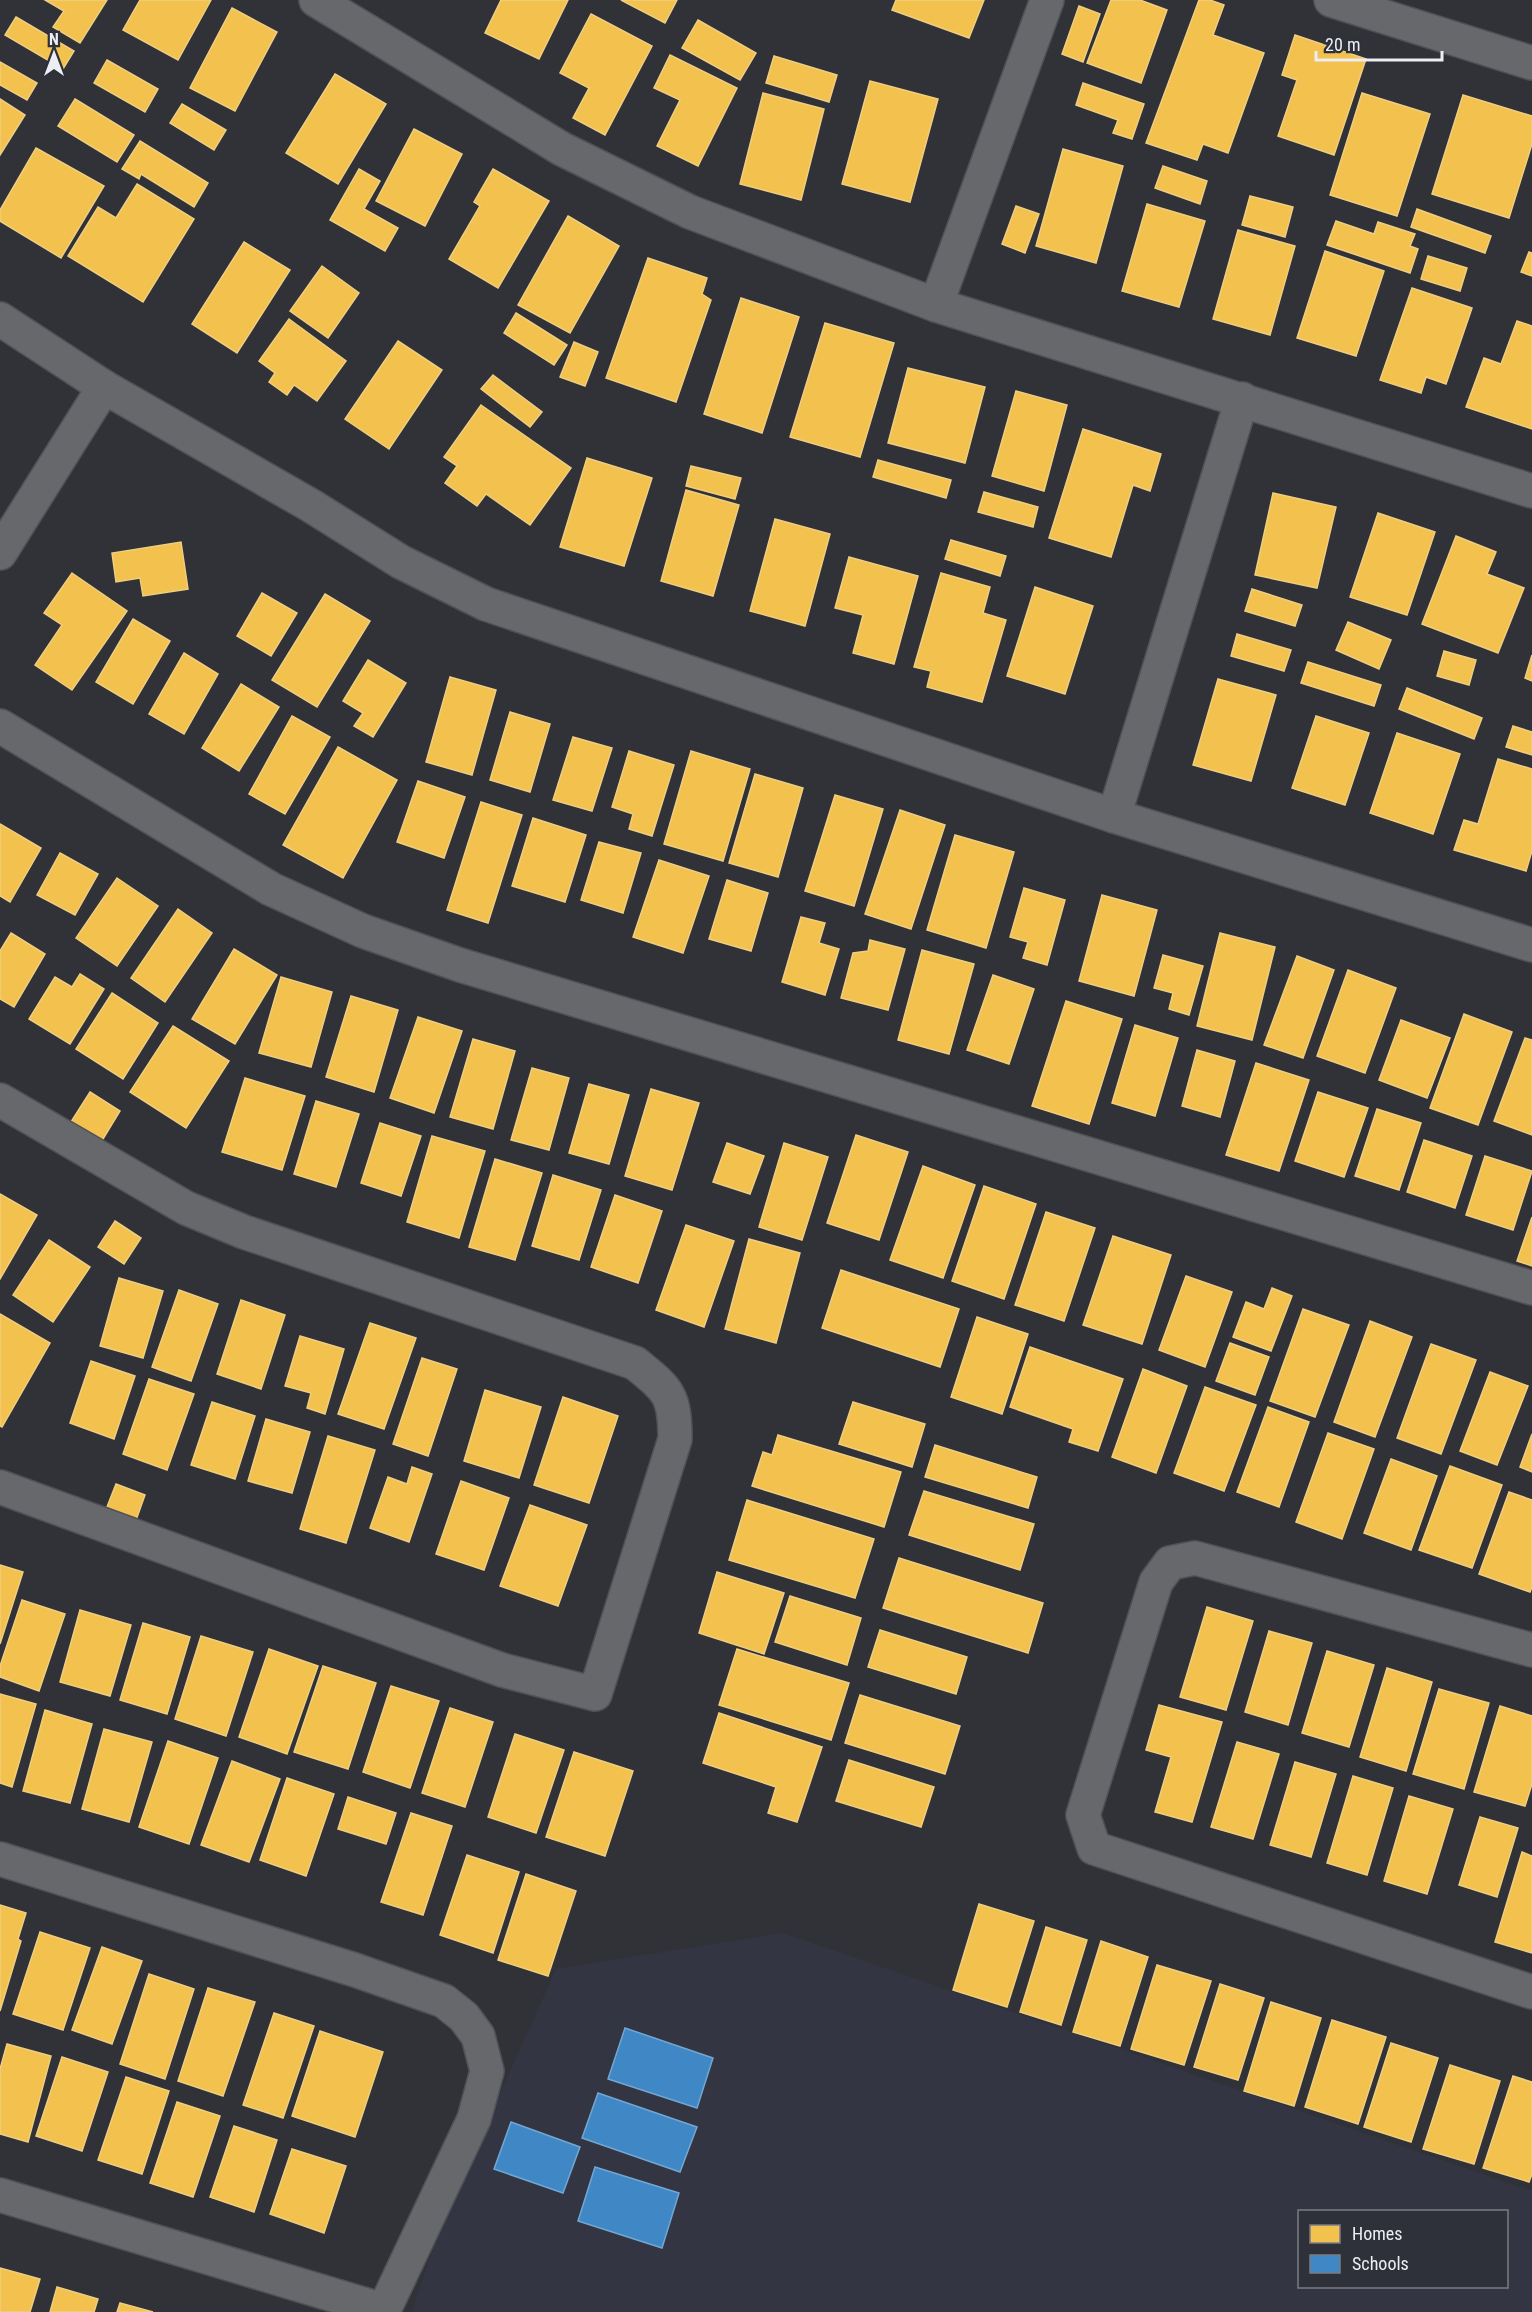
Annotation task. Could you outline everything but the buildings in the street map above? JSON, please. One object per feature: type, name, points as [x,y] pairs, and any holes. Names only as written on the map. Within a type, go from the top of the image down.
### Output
[{"type":"street","points":[[316,0],[562,149],[690,212],[936,305],[1532,491]]},
{"type":"street","points":[[936,305],[1047,0]]},
{"type":"street","points":[[1331,0],[1532,63]]},
{"type":"street","points":[[0,319],[104,387],[310,505],[401,562],[486,604],[1114,816],[1532,945]]},
{"type":"street","points":[[0,553],[104,387]]},
{"type":"street","points":[[1114,816],[1242,399]]},
{"type":"street","points":[[0,726],[271,889],[363,931],[460,966],[1532,1288]]},
{"type":"street","points":[[0,1100],[186,1208],[234,1228],[635,1363],[663,1386],[675,1411],[675,1439],[595,1694],[502,1670],[0,1487]]},
{"type":"street","points":[[1532,1650],[1195,1558],[1170,1563],[1156,1582],[1083,1815],[1094,1848],[1532,1992]]},
{"type":"street","points":[[0,1859],[355,1970],[444,2001],[464,2017],[478,2036],[487,2071],[474,2119],[383,2311],[0,2195]]},
{"type":"shaded area","points":[[783,1933],[1532,2191],[1532,2312],[412,2312],[440,2227],[556,1969]]}]
